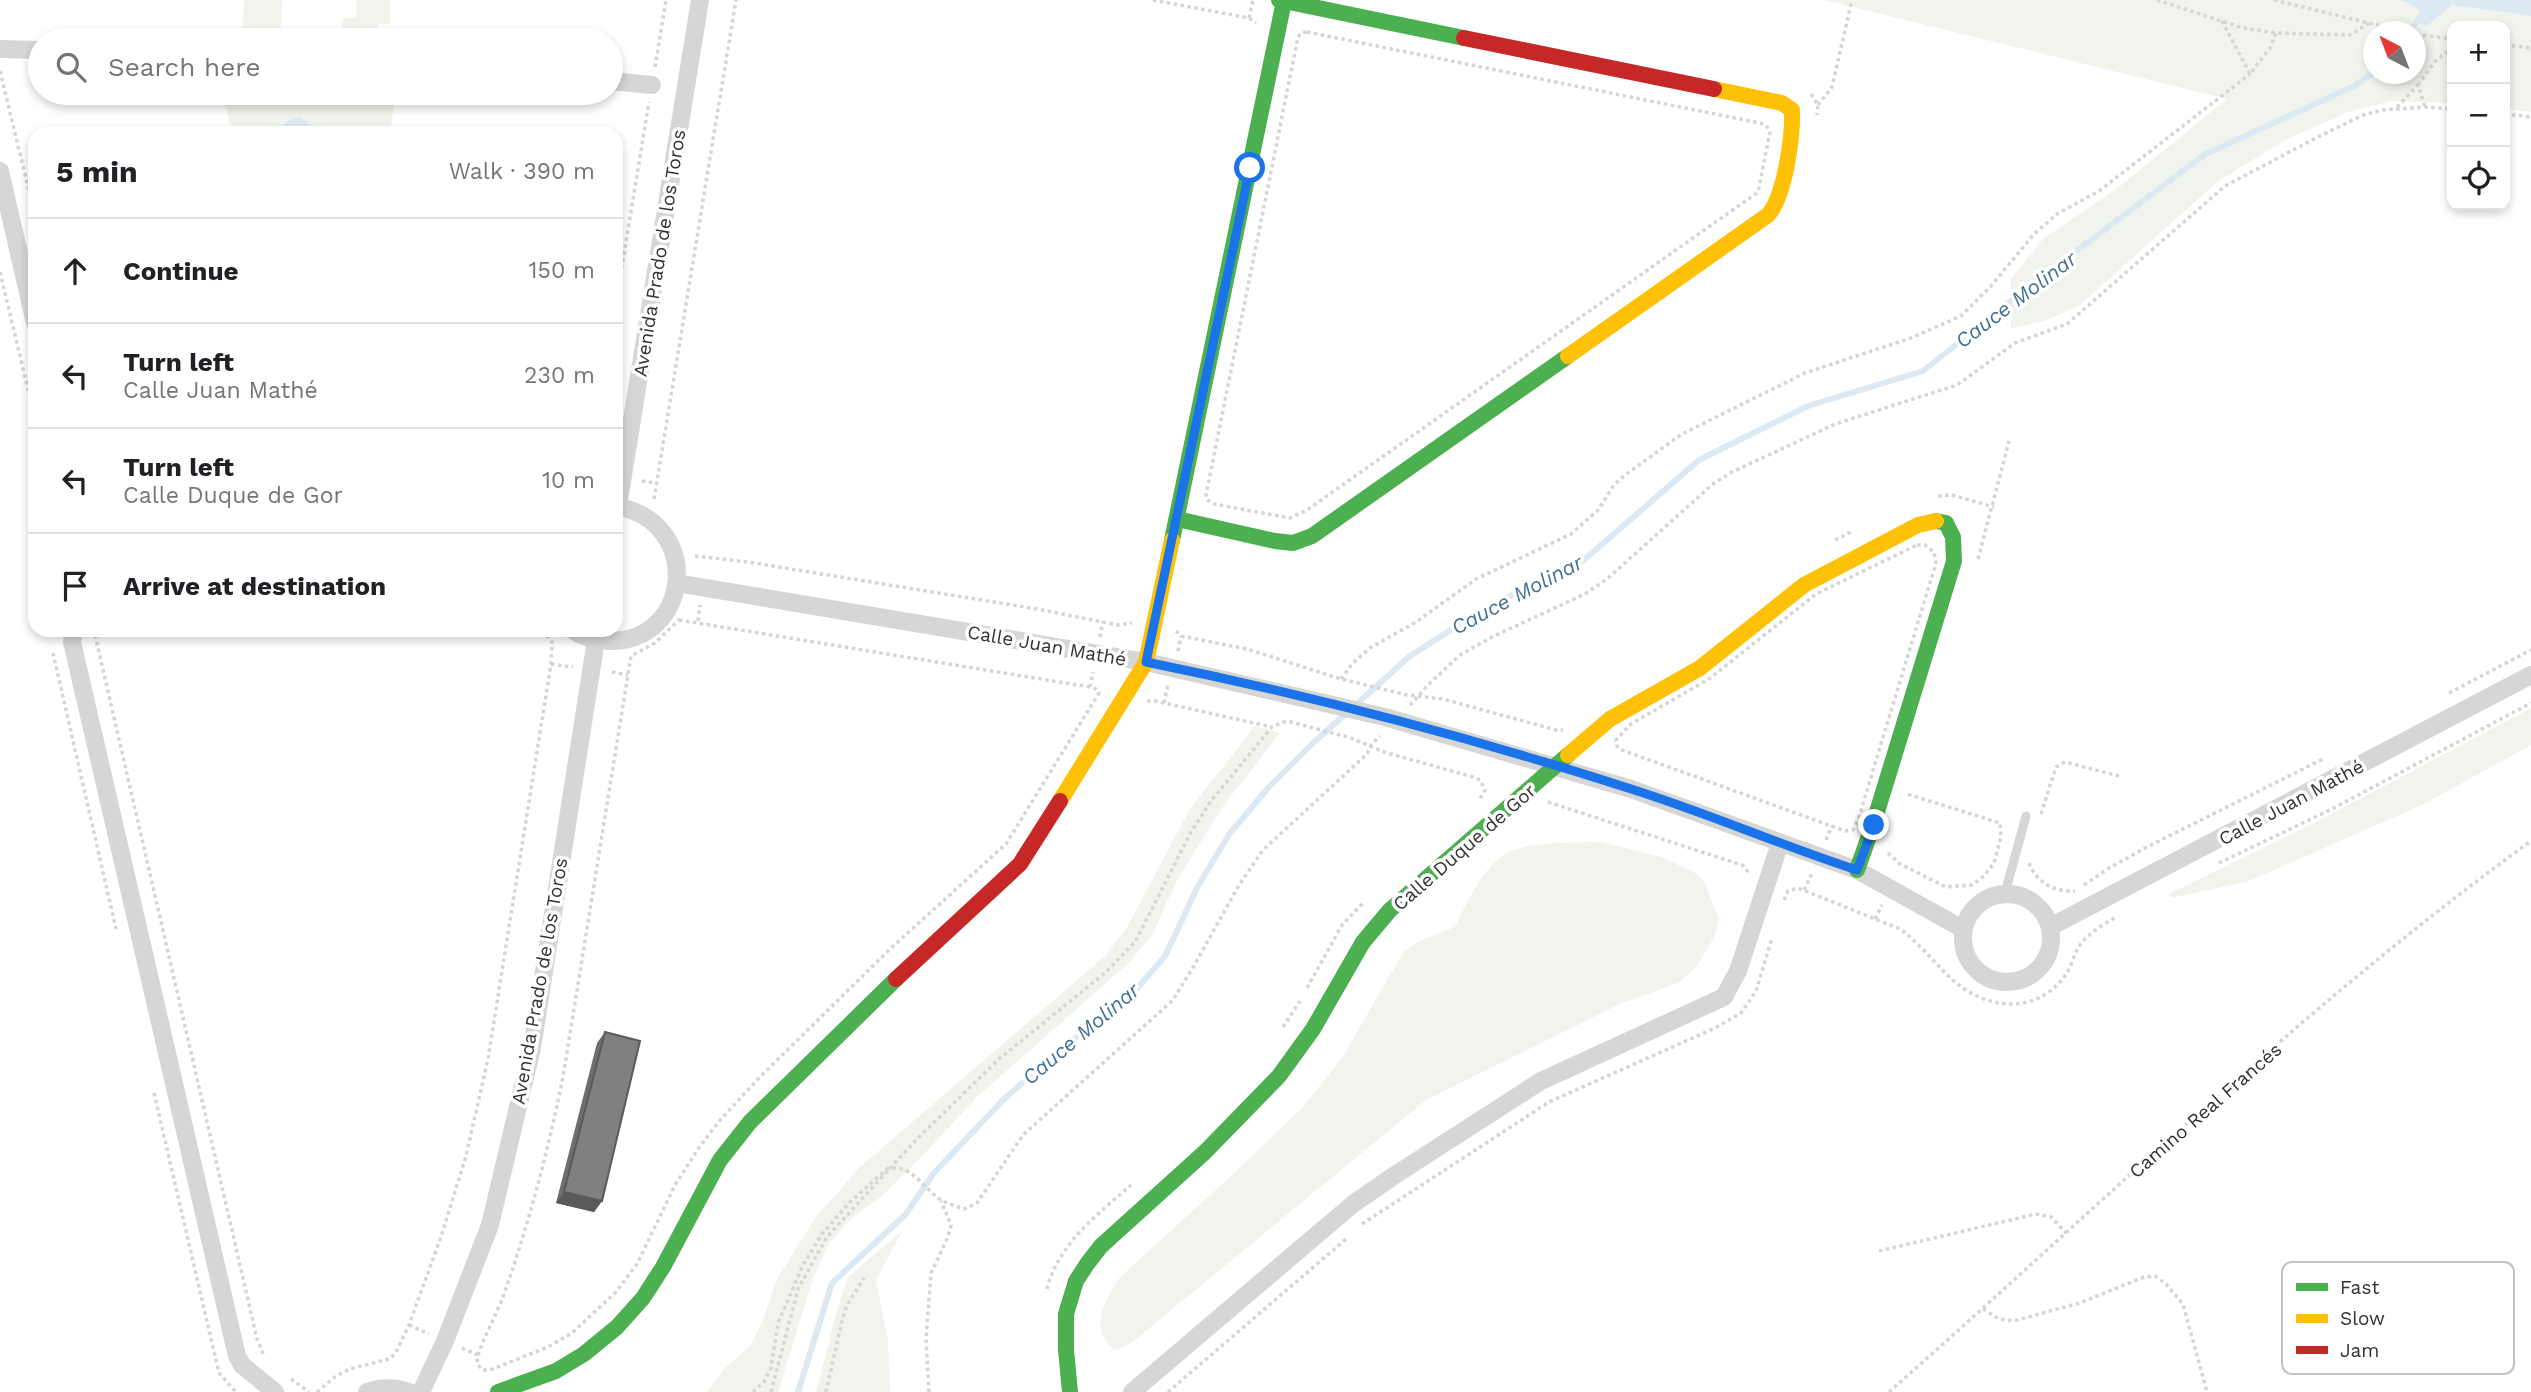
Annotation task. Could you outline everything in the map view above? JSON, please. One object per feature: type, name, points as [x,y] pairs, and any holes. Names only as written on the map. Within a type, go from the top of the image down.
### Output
[{"type":"street","name":"Avenida Prado de los Toros","points":[[623,469],[700,0]]},
{"type":"street","points":[[498,1392],[556,1371],[584,1354],[617,1327],[643,1298],[663,1267],[713,1172],[750,1122],[889,985],[1020,864],[1146,662],[1281,1],[1782,103],[1792,110],[1794,116],[1776,206],[1749,229],[1312,536],[1293,543],[1275,541],[1177,519]]},
{"type":"street","points":[[0,49],[28,50]]},
{"type":"street","points":[[623,82],[652,85]]},
{"type":"street","points":[[0,171],[28,293]]},
{"type":"street","points":[[589,637],[618,641],[639,635],[658,622],[671,604],[677,583],[677,561],[670,541],[656,524],[638,512],[623,508]]},
{"type":"street","name":"Calle Duque de Gor","points":[[1070,1392],[1065,1335],[1066,1313],[1076,1279],[1086,1263],[1101,1246],[1205,1152],[1279,1076],[1313,1029],[1363,942],[1390,911],[1610,719],[1700,668],[1804,585],[1918,525],[1933,520],[1946,523],[1953,537],[1954,561],[1874,825],[1857,870]]},
{"type":"street","name":"Calle Juan Mathé","points":[[677,583],[1146,662],[1395,720],[1631,789],[1857,870],[1963,929]]},
{"type":"street","points":[[73,637],[237,1356],[242,1365],[275,1392]]},
{"type":"street","name":"Avenida Prado de los Toros","points":[[421,1392],[446,1341],[490,1225],[517,1109],[531,1048],[596,640]]},
{"type":"street","name":"Calle Juan Mathé","points":[[2050,927],[2531,675]]},
{"type":"street","points":[[1132,1392],[1353,1204],[1395,1175],[1541,1081],[1724,998],[1738,971],[1780,843]]},
{"type":"street","points":[[2005,893],[2020,895],[2034,902],[2044,913],[2050,927],[2050,948],[2040,968],[2029,977],[2015,982],[2000,982],[1987,978],[1971,963],[1963,944],[1963,929],[1978,904],[2005,893]]},
{"type":"street","points":[[367,1392],[399,1388],[409,1392]]},
{"type":"lane","points":[[2005,893],[2026,816]]},
{"type":"path","points":[[623,261],[666,0]]},
{"type":"path","points":[[662,508],[654,499],[736,0]]},
{"type":"path","points":[[1153,0],[1250,18],[1255,20],[1256,29]]},
{"type":"path","points":[[1250,18],[1253,0]]},
{"type":"path","points":[[1816,117],[1818,106],[1832,87],[1852,0]]},
{"type":"path","points":[[2157,0],[2243,28],[2276,33],[2350,35],[2363,27]]},
{"type":"path","points":[[2274,0],[2363,22]]},
{"type":"path","points":[[2222,21],[2250,74]]},
{"type":"path","points":[[1307,32],[1760,123],[1766,125],[1770,132],[1758,192],[1307,510],[1290,518],[1214,504],[1207,500],[1206,495],[1284,117],[1298,37],[1307,32]]},
{"type":"path","points":[[1341,680],[1353,663],[1370,648],[1416,622],[1476,579],[1571,534],[1598,510],[1614,485],[1625,475],[1682,434],[1805,373],[1911,338],[1961,316],[1991,286],[2034,234],[2057,214],[2099,191],[2250,74],[2270,48],[2276,33]]},
{"type":"path","points":[[2426,36],[2447,39]]},
{"type":"path","points":[[2510,46],[2531,48]]},
{"type":"path","points":[[2397,107],[2437,59],[2447,52]]},
{"type":"path","points":[[0,71],[28,187]]},
{"type":"path","points":[[2418,85],[2425,107]]},
{"type":"path","points":[[1805,88],[1818,106]]},
{"type":"path","points":[[753,1392],[764,1382],[771,1368],[778,1323],[803,1265],[822,1234],[850,1202],[890,1168],[898,1168],[910,1172],[940,1199],[964,1209],[977,1203],[1023,1135],[1173,1000],[1238,885],[1263,850],[1367,754],[1371,745],[1460,655],[1492,637],[1585,594],[1607,579],[1713,484],[1732,472],[1835,424],[1958,385],[2015,343],[2067,324],[2225,186],[2363,115],[2397,107],[2447,109]]},
{"type":"path","points":[[2510,115],[2531,117]]},
{"type":"path","points":[[0,272],[28,390]]},
{"type":"path","points":[[1936,496],[1952,495],[1994,508]]},
{"type":"path","points":[[1833,541],[1857,529]]},
{"type":"path","points":[[1917,545],[1925,545],[1934,552],[1936,563],[1853,830],[1845,831],[1622,750],[1616,740],[1631,724],[1709,679],[1816,594],[1917,545]]},
{"type":"path","points":[[690,550],[695,556],[748,562],[1037,609],[1118,625],[1126,625],[1135,618]]},
{"type":"path","points":[[679,620],[1000,671],[1090,687],[1097,689],[1099,693],[1006,844],[890,949],[751,1085],[720,1119],[676,1185],[637,1264],[616,1292],[572,1333],[548,1348],[490,1370],[483,1370],[478,1365],[477,1358],[503,1296],[530,1214],[558,1103],[629,675],[631,656],[655,643],[679,620]]},
{"type":"path","points":[[1181,636],[1247,649],[1341,680],[1443,699],[1556,730],[1568,727]]},
{"type":"path","points":[[97,637],[257,1339],[262,1354],[272,1362]]},
{"type":"path","points":[[317,1392],[349,1369],[389,1359],[395,1354],[409,1325],[442,1237],[466,1156],[488,1059],[551,664],[552,642],[548,637]]},
{"type":"path","points":[[2438,699],[2531,650]]},
{"type":"path","points":[[1141,706],[1148,701],[1155,701],[1272,727]]},
{"type":"path","points":[[2211,867],[2332,808],[2531,703]]},
{"type":"path","points":[[771,1392],[798,1289],[827,1237],[915,1141],[999,1059],[1105,973],[1135,942],[1191,832],[1211,801],[1272,727],[1283,722],[1292,722],[1371,745],[1384,752],[1474,777],[1480,780],[1485,790],[1477,802]]},
{"type":"path","points":[[2030,856],[2029,863],[2033,872],[2044,883],[2060,891],[2077,891],[2109,868],[2138,852],[2327,757]]},
{"type":"path","points":[[2040,818],[2056,767],[2065,762],[2119,776]]},
{"type":"path","points":[[1887,848],[1889,855],[1900,864],[1946,887],[1972,885],[1984,876],[1994,863],[2001,837],[2000,823],[1907,794],[1903,806]]},
{"type":"path","points":[[1540,802],[1551,802],[1742,865],[1750,876]]},
{"type":"path","name":"Camino Real Francés","points":[[1889,1392],[2253,1066],[2375,962],[2531,841]]},
{"type":"path","points":[[1783,901],[1788,891],[1798,888],[1900,929],[1964,989],[2003,1005],[2026,1004],[2053,988],[2066,976],[2081,943],[2092,932],[2120,914]]},
{"type":"path","points":[[1283,1028],[1342,925],[1366,900]]},
{"type":"path","points":[[1362,1224],[1549,1102],[1715,1028],[1741,1013],[1756,990],[1775,927]]},
{"type":"path","points":[[1045,1297],[1050,1276],[1072,1241],[1091,1219],[1135,1182]]},
{"type":"path","points":[[929,1392],[926,1339],[931,1273],[945,1246],[951,1224],[940,1199]]},
{"type":"path","points":[[1879,1251],[2036,1214],[2055,1219],[2066,1233]]},
{"type":"path","points":[[1168,1392],[1352,1233]]},
{"type":"path","points":[[1983,1309],[1999,1319],[2013,1321],[2080,1303],[2144,1276],[2155,1276],[2166,1283],[2183,1304],[2207,1392]]},
{"type":"path","points":[[826,1392],[843,1317],[864,1278]]},
{"type":"path","points":[[291,1378],[309,1392]]},
{"type":"shaded area","points":[[244,0],[282,0],[281,28],[243,28]]},
{"type":"shaded area","points":[[357,0],[390,0],[390,24],[378,24],[378,28],[343,28],[343,18],[356,18]]},
{"type":"shaded area","points":[[1824,0],[2396,0],[2406,2],[2421,11],[2452,5],[2531,16],[2531,112],[2510,110],[2510,21],[2447,21],[2447,103],[2391,101],[2348,112],[2287,139],[2217,182],[2080,305],[2045,321],[2011,328],[2011,279],[2043,239],[2119,187],[2227,99]]},
{"type":"shaded area","points":[[2396,0],[2531,0],[2531,16],[2452,5],[2427,26],[2426,21],[2415,21],[2421,11],[2406,2]]},
{"type":"shaded area","points":[[226,105],[394,105],[391,126],[230,126]]},
{"type":"shaded area","points":[[299,117],[308,126],[284,126],[287,121]]},
{"type":"shaded area","points":[[2531,708],[2531,745],[2424,804],[2249,881],[2172,898],[2169,894],[2316,822]]},
{"type":"shaded area","points":[[1255,726],[1280,733],[1224,805],[1177,880],[1153,933],[1131,961],[978,1096],[881,1197],[853,1217],[828,1245],[812,1281],[778,1392],[707,1392],[725,1368],[750,1346],[763,1320],[778,1277],[816,1217],[860,1167],[1105,956],[1126,929],[1190,809]]},
{"type":"shaded area","points":[[1601,842],[1664,858],[1695,873],[1704,881],[1719,919],[1713,939],[1697,966],[1680,982],[1620,1004],[1426,1100],[1130,1344],[1114,1350],[1103,1337],[1100,1321],[1104,1305],[1120,1277],[1304,1106],[1343,1056],[1403,953],[1419,941],[1455,927],[1481,878],[1504,855],[1513,850],[1537,845]]},
{"type":"shaded area","points":[[903,1230],[876,1280],[888,1341],[890,1392],[816,1392],[848,1277]]},
{"type":"building","points":[[605,1032],[640,1041],[602,1201],[564,1192]]},
{"type":"waterway","name":"Cauce Molinar","points":[[2417,21],[2421,15]]},
{"type":"waterway","name":"Cauce Molinar","points":[[798,1392],[832,1283],[906,1214],[933,1174],[1003,1100],[1057,1052],[1128,999],[1165,956],[1198,886],[1230,833],[1269,787],[1312,744],[1410,656],[1482,610],[1584,560],[1699,460],[1808,406],[1923,371],[2026,289],[2204,155],[2363,80]]},
{"type":"traffic: fast","points":[[1279,0],[1464,38]]},
{"type":"traffic: fast","points":[[1172,540],[1284,1]]},
{"type":"traffic: fast","points":[[1177,519],[1275,541],[1293,543],[1312,536],[1568,356]]},
{"type":"traffic: fast","points":[[1857,870],[1954,561],[1953,537],[1946,523],[1936,521]]},
{"type":"traffic: fast","points":[[1070,1392],[1066,1314],[1076,1281],[1101,1246],[1205,1152],[1279,1076],[1313,1029],[1363,942],[1390,910],[1568,755]]},
{"type":"traffic: fast","points":[[498,1392],[556,1371],[584,1354],[617,1327],[643,1298],[663,1267],[720,1160],[750,1122],[896,979]]},
{"type":"traffic: slow","points":[[1568,356],[1768,215],[1774,206],[1787,165],[1792,110],[1782,103],[1714,89]]},
{"type":"traffic: slow","points":[[1568,755],[1610,719],[1700,668],[1804,585],[1918,525],[1936,521]]},
{"type":"traffic: slow","points":[[1060,801],[1146,662],[1172,540]]},
{"type":"traffic: jam","points":[[1464,38],[1714,89]]},
{"type":"traffic: jam","points":[[896,979],[1020,864],[1060,801]]},
{"type":"route","points":[[1250,168],[1146,662],[1385,717],[1557,766],[1631,789],[1857,870],[1874,825]]}]
